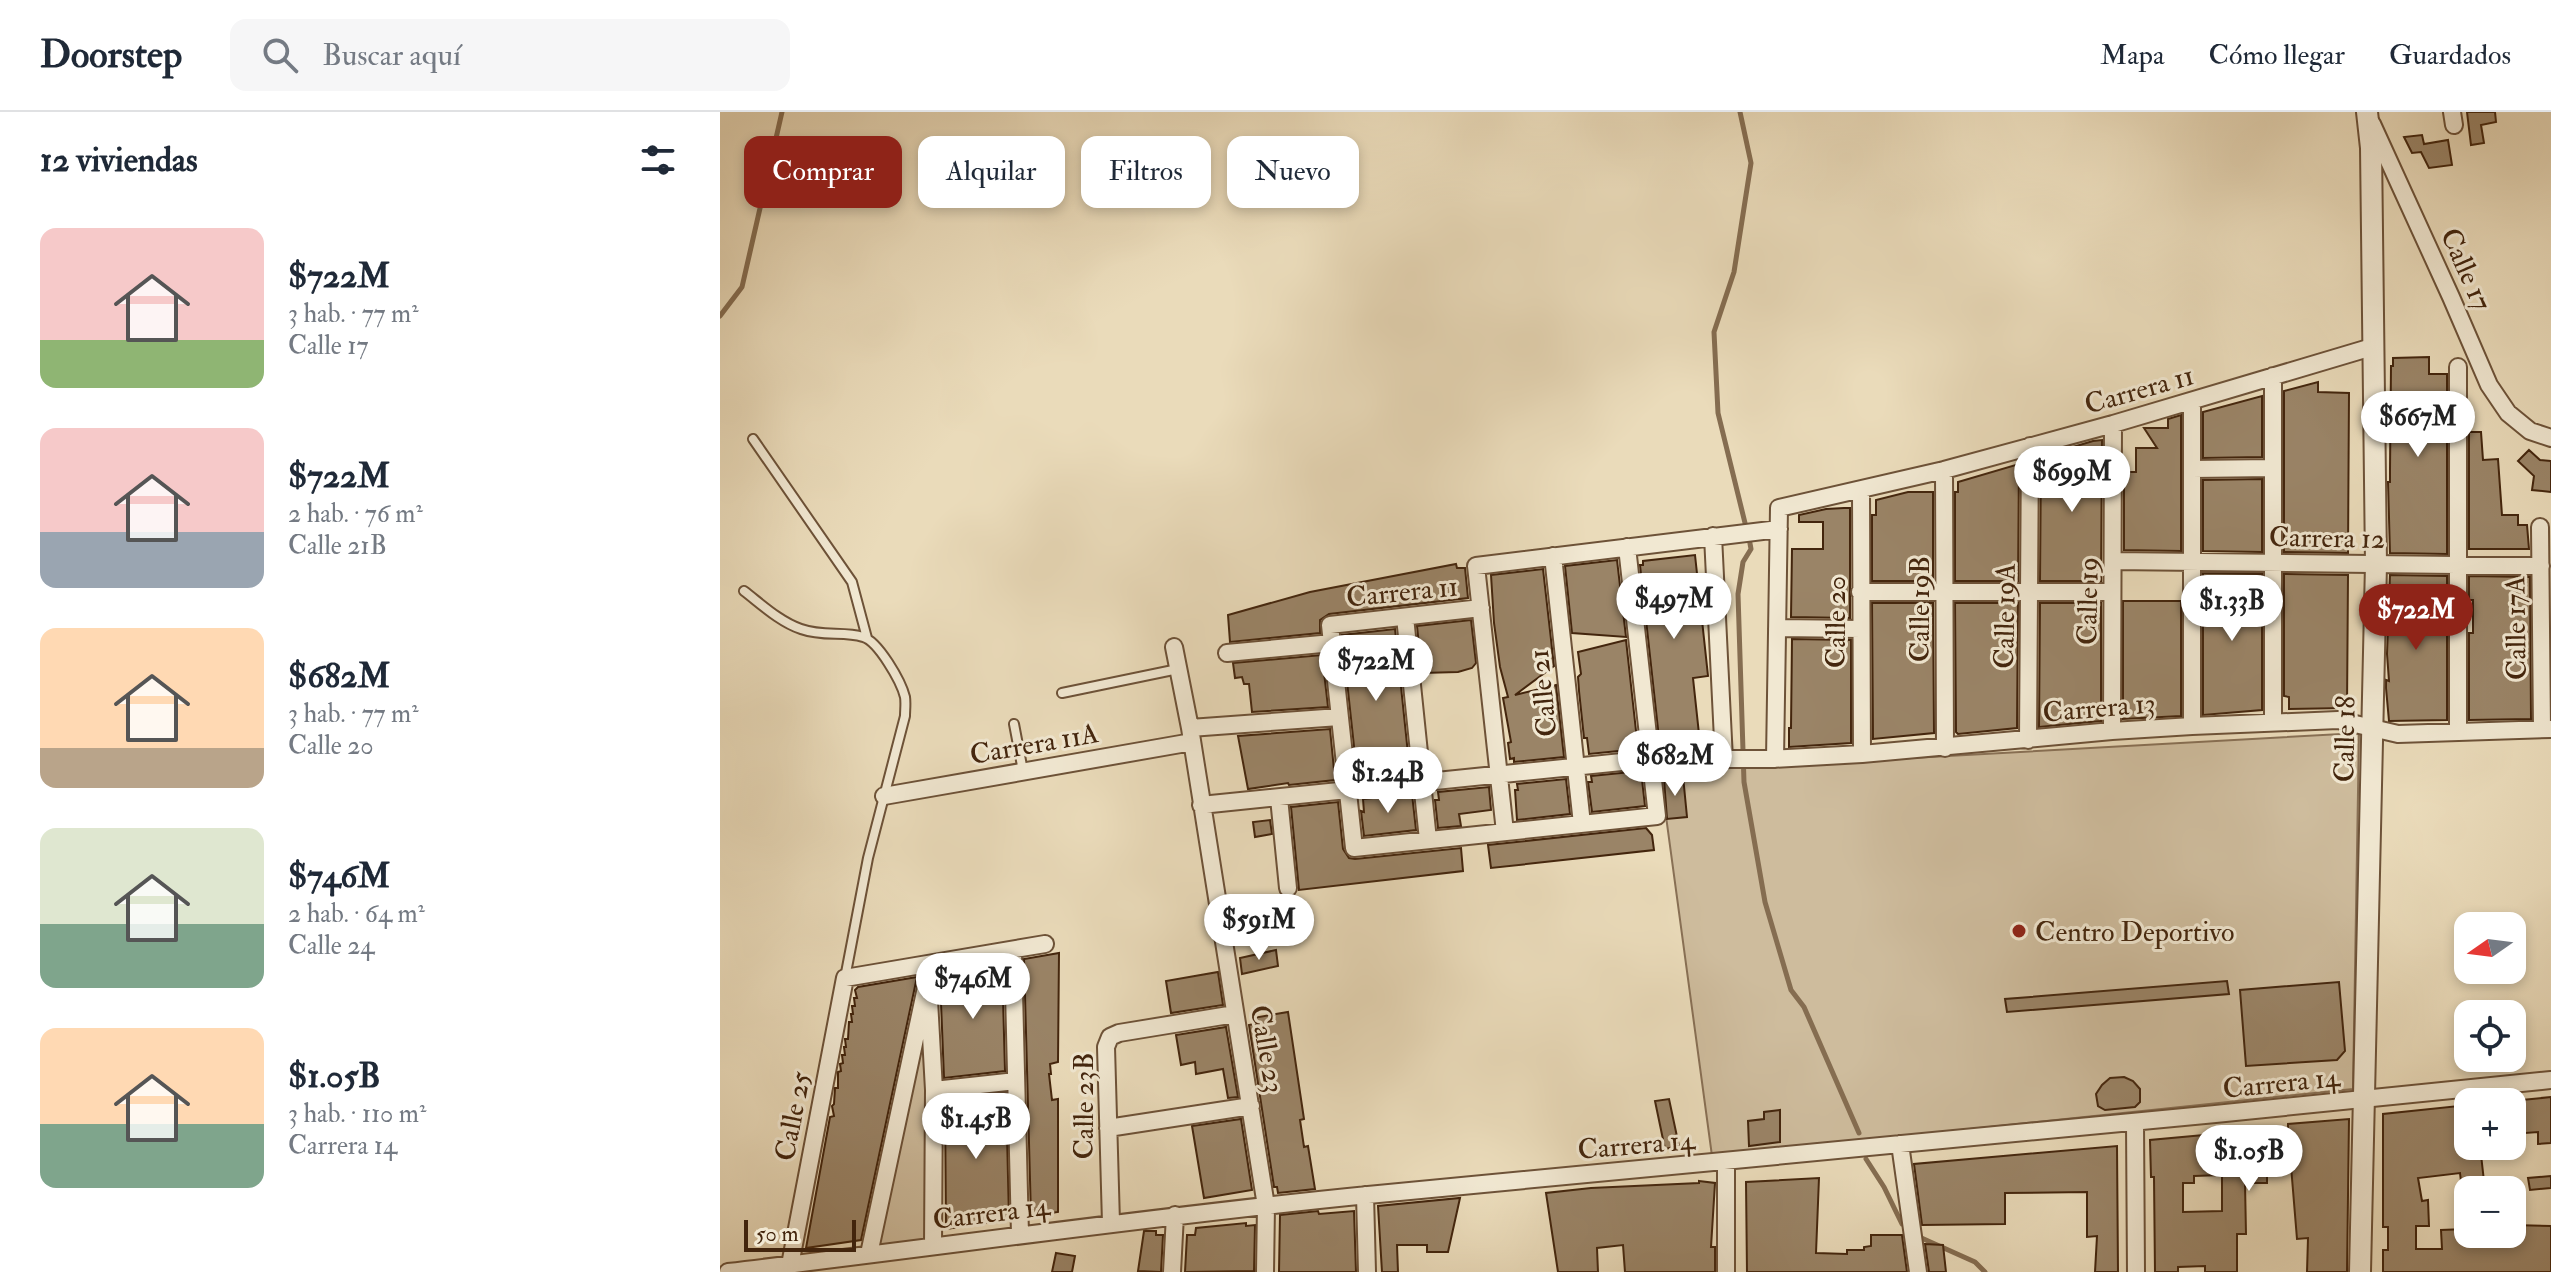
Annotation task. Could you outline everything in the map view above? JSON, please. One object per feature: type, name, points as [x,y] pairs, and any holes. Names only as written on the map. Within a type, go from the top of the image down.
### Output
[{"type":"street","name":"Calle 18","points":[[2360,1272],[2376,564],[2368,115]]},
{"type":"street","name":"Calle 17","points":[[2368,115],[2489,385],[2508,413],[2530,431],[2551,438]]},
{"type":"street","name":"Carrera 11","points":[[1779,529],[1779,508],[1944,470],[2113,424],[2372,347]]},
{"type":"street","points":[[2458,367],[2458,732]]},
{"type":"street","points":[[2273,376],[2273,722]]},
{"type":"street","points":[[2192,401],[2192,726]]},
{"type":"street","name":"Calle 19","points":[[2112,731],[2113,424]]},
{"type":"street","name":"Calle 19A","points":[[2028,740],[2030,446]]},
{"type":"street","points":[[2192,469],[2273,468]]},
{"type":"street","name":"Calle 19B","points":[[1944,470],[1945,748]]},
{"type":"street","name":"Calle 20","points":[[1861,490],[1862,754]]},
{"type":"street","name":"Calle 17A","points":[[2540,527],[2547,644],[2546,729]]},
{"type":"street","points":[[1505,832],[1476,566],[1779,529],[1773,759]]},
{"type":"street","points":[[1713,536],[1727,760]]},
{"type":"street","points":[[1227,653],[1332,643],[1354,848],[1657,816],[1627,547]]},
{"type":"street","name":"Calle 21","points":[[1553,556],[1582,824]]},
{"type":"street","name":"Carrera 12","points":[[2113,561],[2541,566]]},
{"type":"street","points":[[1860,592],[2112,592]]},
{"type":"street","name":"Carrera 11","points":[[1332,643],[1330,625],[1481,608]]},
{"type":"street","points":[[1405,617],[1428,840]]},
{"type":"street","points":[[1777,628],[1861,629]]},
{"type":"street","name":"Calle 23","points":[[1174,647],[1191,735],[1266,1206],[1265,1272]]},
{"type":"street","points":[[1191,735],[1339,717]]},
{"type":"street","name":"Carrera 13","points":[[1201,805],[1651,759],[1773,759],[1862,754],[2192,726],[2338,720],[2398,734],[2546,729]]},
{"type":"street","name":"Carrera 11A","points":[[884,796],[1023,771],[1191,735]]},
{"type":"street","points":[[1279,798],[1288,888]]},
{"type":"street","points":[[845,978],[928,971],[1045,944]]},
{"type":"street","points":[[1013,951],[1020,1234]]},
{"type":"street","points":[[928,971],[934,1090],[933,1246]]},
{"type":"street","points":[[869,1254],[928,971]]},
{"type":"street","name":"Calle 25","points":[[790,1265],[845,978]]},
{"type":"street","name":"Calle 23B","points":[[1111,1223],[1106,1047],[1110,1037],[1235,1014]]},
{"type":"street","name":"Carrera 14","points":[[728,1272],[1175,1215],[2551,1080]]},
{"type":"street","points":[[934,1090],[1016,1081]]},
{"type":"street","points":[[1108,1128],[1251,1106]]},
{"type":"street","points":[[2135,1123],[2136,1272]]},
{"type":"street","points":[[1900,1144],[1918,1272]]},
{"type":"street","points":[[1726,1161],[1726,1272]]},
{"type":"street","points":[[1365,1195],[1367,1272]]},
{"type":"street","points":[[1172,1272],[1175,1215]]},
{"type":"lane","points":[[753,439],[852,582],[867,638]]},
{"type":"lane","points":[[744,591],[799,629],[833,636],[867,638],[874,643],[899,681],[905,698],[905,716],[868,858],[845,978]]},
{"type":"lane","points":[[1062,693],[1179,669]]},
{"type":"lane","points":[[1014,724],[1023,771]]},
{"type":"shaded area","name":"Centro Deportivo","points":[[2359,733],[2353,1089],[1712,1156],[1660,772]]},
{"type":"shaded area","points":[[920,1033],[928,1033],[930,1241],[875,1247]]},
{"type":"building","points":[[2467,112],[2495,112],[2496,122],[2481,125],[2484,143],[2471,145]]},
{"type":"building","points":[[2422,135],[2424,144],[2448,140],[2452,165],[2429,168],[2421,152],[2412,153],[2404,137]]},
{"type":"building","points":[[2429,357],[2429,374],[2447,374],[2447,554],[2390,553],[2391,366],[2393,358]]},
{"type":"building","points":[[2318,382],[2318,392],[2349,393],[2348,553],[2284,552],[2284,391]]},
{"type":"building","points":[[2262,396],[2262,457],[2203,458],[2203,412]]},
{"type":"building","points":[[2181,415],[2181,551],[2124,550],[2124,472],[2136,472],[2136,448],[2157,448],[2144,428],[2168,428],[2168,419]]},
{"type":"building","points":[[2469,432],[2481,432],[2483,460],[2498,459],[2502,515],[2518,515],[2518,525],[2527,525],[2529,549],[2469,549]]},
{"type":"building","points":[[2102,440],[2101,581],[2040,581],[2041,460],[2046,460],[2046,455]]},
{"type":"building","points":[[2529,450],[2540,460],[2551,461],[2551,492],[2532,490],[2534,476],[2518,461]]},
{"type":"building","points":[[2019,464],[2018,581],[1955,581],[1955,492],[1958,492],[1958,482]]},
{"type":"building","points":[[2262,479],[2262,552],[2203,551],[2203,480]]},
{"type":"building","points":[[1908,492],[1933,492],[1933,581],[1872,581],[1872,515],[1876,515],[1876,500]]},
{"type":"building","points":[[1850,508],[1850,618],[1791,617],[1792,549],[1823,549],[1823,522],[1799,522],[1799,515]]},
{"type":"building","points":[[1695,555],[1708,676],[1693,678],[1699,734],[1659,738],[1640,565],[1643,561]]},
{"type":"building","points":[[1617,560],[1626,637],[1572,633],[1565,566]]},
{"type":"building","points":[[1456,564],[1457,568],[1465,568],[1468,598],[1329,614],[1320,620],[1320,633],[1230,642],[1228,615],[1310,592]]},
{"type":"building","points":[[1543,569],[1554,666],[1515,695],[1556,685],[1564,757],[1514,762],[1514,758],[1510,759],[1508,743],[1511,742],[1503,698],[1508,697],[1500,667],[1491,575]]},
{"type":"building","points":[[2203,573],[2262,574],[2262,710],[2203,715]]},
{"type":"building","points":[[2284,574],[2348,575],[2347,708],[2289,709],[2289,697],[2284,696]]},
{"type":"building","points":[[2390,575],[2447,576],[2447,600],[2421,600],[2421,627],[2447,627],[2447,720],[2389,721],[2386,680],[2389,681]]},
{"type":"building","points":[[2469,576],[2530,577],[2531,719],[2469,720],[2469,633],[2473,633],[2473,600],[2469,600]]},
{"type":"building","points":[[2123,601],[2181,601],[2181,716],[2123,719]]},
{"type":"building","points":[[1872,603],[1933,603],[1934,733],[1873,739]]},
{"type":"building","points":[[1955,603],[2018,603],[2017,728],[1956,732]]},
{"type":"building","points":[[2040,603],[2101,603],[2101,721],[2039,727]]},
{"type":"building","points":[[1471,620],[1476,663],[1472,668],[1458,672],[1422,673],[1417,626]]},
{"type":"building","points":[[1395,629],[1410,773],[1362,777],[1361,773],[1357,774],[1342,635]]},
{"type":"building","points":[[1792,639],[1851,640],[1851,743],[1789,747]]},
{"type":"building","points":[[1626,640],[1638,749],[1589,754],[1587,738],[1584,738],[1578,652]]},
{"type":"building","points":[[1322,655],[1328,707],[1252,712],[1249,684],[1244,684],[1242,677],[1235,678],[1233,663]]},
{"type":"building","points":[[1330,729],[1335,780],[1248,789],[1238,736]]},
{"type":"building","points":[[1641,771],[1645,806],[1592,812],[1588,782],[1592,782],[1591,776]]},
{"type":"building","points":[[1683,776],[1687,817],[1667,819],[1664,779]]},
{"type":"building","points":[[1566,779],[1570,814],[1517,820],[1517,784]]},
{"type":"building","points":[[1489,787],[1491,810],[1459,814],[1461,826],[1438,828],[1435,800],[1439,800],[1438,792]]},
{"type":"building","points":[[1412,794],[1416,830],[1364,836],[1363,799]]},
{"type":"building","points":[[1338,802],[1343,849],[1349,858],[1461,848],[1463,871],[1299,890],[1291,807]]},
{"type":"building","points":[[1270,820],[1272,834],[1255,837],[1253,822]]},
{"type":"building","points":[[1646,828],[1652,835],[1654,850],[1491,868],[1488,845]]},
{"type":"building","points":[[1276,950],[1278,966],[1242,974],[1240,958]]},
{"type":"building","points":[[1059,953],[1058,1062],[1050,1064],[1049,1074],[1052,1100],[1058,1099],[1058,1212],[1031,1216],[1024,959]]},
{"type":"building","points":[[1002,962],[1005,1071],[944,1078],[943,1002],[939,973]]},
{"type":"building","points":[[1218,972],[1223,1005],[1171,1013],[1166,981]]},
{"type":"building","points":[[917,977],[861,1240],[806,1248],[830,1117],[834,1116],[832,1106],[835,1088],[838,1088],[838,1072],[843,1063],[842,1055],[845,1055],[845,1039],[848,1039],[849,1022],[852,1022],[854,998],[857,998],[855,990]]},
{"type":"building","points":[[2227,981],[2229,994],[2007,1012],[2005,999]]},
{"type":"building","points":[[2339,982],[2345,1051],[2337,1060],[2246,1066],[2240,990]]},
{"type":"building","points":[[1288,1012],[1304,1119],[1300,1120],[1304,1147],[1308,1146],[1315,1189],[1278,1193],[1277,1187],[1274,1187],[1249,1025],[1254,1024],[1253,1018]]},
{"type":"building","points":[[1226,1027],[1238,1097],[1228,1098],[1223,1069],[1196,1074],[1195,1062],[1181,1065],[1176,1035]]},
{"type":"building","points":[[2124,1077],[2140,1089],[2140,1102],[2135,1107],[2105,1110],[2098,1106],[2096,1094],[2102,1085],[2110,1078]]},
{"type":"building","points":[[1006,1093],[1009,1219],[946,1229],[945,1100]]},
{"type":"building","points":[[2551,1097],[2551,1143],[2538,1144],[2538,1132],[2526,1133],[2526,1100]]},
{"type":"building","points":[[1669,1099],[1679,1146],[1665,1149],[1655,1101]]},
{"type":"building","points":[[2454,1106],[2454,1160],[2482,1160],[2483,1176],[2460,1176],[2460,1173],[2418,1178],[2422,1201],[2428,1200],[2429,1226],[2416,1226],[2416,1249],[2442,1249],[2441,1230],[2454,1229],[2454,1248],[2526,1248],[2526,1225],[2551,1226],[2551,1272],[2383,1272],[2383,1250],[2388,1250],[2388,1227],[2383,1227],[2383,1114]]},
{"type":"building","points":[[1780,1110],[1780,1142],[1749,1146],[1748,1121],[1764,1119],[1764,1112]]},
{"type":"building","points":[[1241,1119],[1252,1190],[1204,1198],[1192,1126]]},
{"type":"building","points":[[2349,1119],[2347,1272],[2307,1272],[2308,1238],[2297,1239],[2291,1166],[2267,1166],[2267,1183],[2245,1183],[2246,1234],[2237,1234],[2237,1272],[2205,1272],[2205,1266],[2178,1267],[2178,1272],[2155,1272],[2154,1177],[2151,1177],[2150,1140],[2244,1135],[2244,1132],[2288,1128],[2288,1124]],"holes":[[[2222,1175],[2222,1211],[2183,1212],[2183,1183],[2194,1183],[2194,1176]]]},
{"type":"building","points":[[2117,1146],[2118,1272],[2095,1272],[2097,1236],[2087,1237],[2087,1192],[2005,1193],[2005,1224],[1922,1225],[1914,1164]]},
{"type":"building","points":[[2551,1176],[2551,1188],[2530,1190],[2528,1178]]},
{"type":"building","points":[[1819,1178],[1816,1253],[1847,1254],[1847,1250],[1864,1250],[1864,1247],[1871,1246],[1871,1235],[1902,1235],[1907,1272],[1747,1272],[1746,1182]]},
{"type":"building","points":[[1699,1181],[1715,1183],[1711,1247],[1715,1247],[1715,1272],[1625,1272],[1623,1245],[1597,1248],[1598,1272],[1558,1272],[1546,1193]]},
{"type":"building","points":[[1460,1198],[1448,1252],[1427,1252],[1427,1245],[1397,1245],[1398,1272],[1382,1272],[1378,1206]]},
{"type":"building","points":[[1318,1211],[1319,1214],[1354,1211],[1356,1272],[1279,1272],[1280,1215]]},
{"type":"building","points":[[1246,1223],[1246,1226],[1255,1225],[1254,1271],[1185,1272],[1187,1235],[1195,1235],[1196,1228]]},
{"type":"building","points":[[1144,1231],[1156,1231],[1156,1235],[1163,1235],[1161,1272],[1138,1271]]},
{"type":"building","points":[[1925,1244],[1943,1245],[1946,1272],[1929,1272]]},
{"type":"building","points":[[1056,1253],[1075,1256],[1072,1272],[1052,1272]]},
{"type":"waterway","points":[[720,316],[742,287],[782,112]]},
{"type":"waterway","points":[[1740,112],[1751,163],[1734,272],[1714,332],[1718,413],[1746,527]]},
{"type":"waterway","points":[[1749,538],[1751,549],[1743,562],[1738,594],[1744,782],[1765,902],[1791,990],[1804,1007],[1859,1133]]},
{"type":"waterway","points":[[1866,1159],[1902,1224]]},
{"type":"waterway","points":[[1917,1236],[1975,1262],[1985,1272]]},
{"type":"place","name":"Centro Deportivo","points":[[2019,931]]}]
